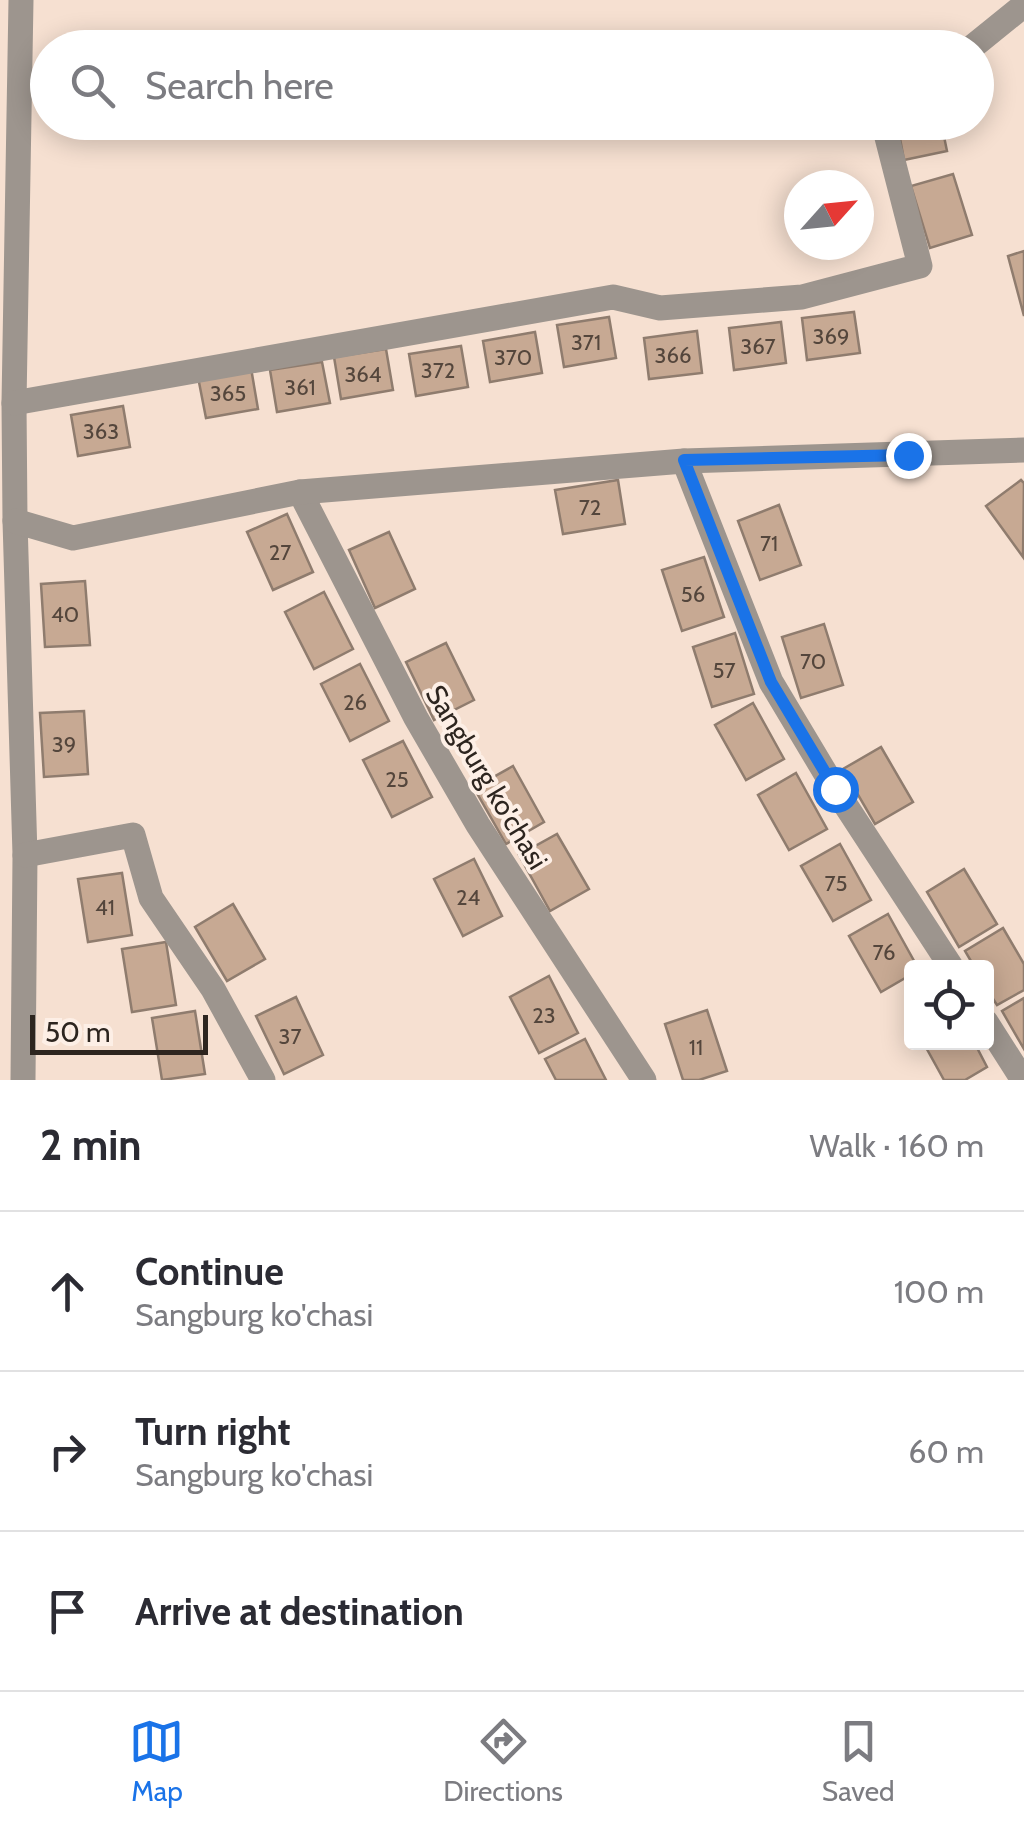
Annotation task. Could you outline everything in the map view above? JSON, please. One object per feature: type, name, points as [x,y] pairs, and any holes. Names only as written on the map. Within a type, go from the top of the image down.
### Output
[{"type":"street","points":[[21,0],[14,394],[26,856],[24,1080]]},
{"type":"street","points":[[993,30],[1018,10]]},
{"type":"street","points":[[14,394],[613,297],[660,308],[802,297],[920,266],[888,140]]},
{"type":"street","points":[[15,521],[73,538],[300,492],[684,460],[1024,450]]},
{"type":"street","points":[[684,460],[771,682],[835,789],[947,960]]},
{"type":"street","name":"Sangburg ko'chasi","points":[[300,492],[416,718],[478,825],[644,1080]]},
{"type":"street","points":[[26,856],[133,835],[150,898],[213,989],[262,1080]]},
{"type":"street","points":[[994,1035],[1023,1080]]},
{"type":"building","points":[[900,140],[945,140],[947,151],[904,160]]},
{"type":"building","points":[[953,174],[972,235],[930,248],[911,186]]},
{"type":"building","points":[[1024,251],[1024,316],[1008,256]]},
{"type":"building","points":[[854,312],[860,353],[807,360],[802,318]]},
{"type":"building","points":[[609,317],[616,358],[564,367],[557,325]]},
{"type":"building","points":[[781,322],[786,363],[734,370],[729,328]]},
{"type":"building","points":[[697,331],[702,373],[649,379],[644,338]]},
{"type":"building","points":[[535,332],[542,373],[490,382],[483,341]]},
{"type":"building","points":[[461,346],[468,387],[416,396],[409,354]]},
{"type":"building","points":[[386,349],[393,390],[341,399],[334,357]]},
{"type":"building","points":[[322,362],[330,403],[277,412],[270,370]]},
{"type":"building","points":[[251,368],[258,409],[206,418],[198,377]]},
{"type":"building","points":[[123,406],[130,447],[78,456],[71,415]]},
{"type":"building","points":[[618,480],[625,524],[563,534],[555,490]]},
{"type":"building","points":[[1021,480],[1024,483],[1023,557],[986,506]]},
{"type":"building","points":[[779,505],[801,565],[760,580],[738,521]]},
{"type":"building","points":[[287,514],[313,572],[273,590],[247,532]]},
{"type":"building","points":[[389,532],[415,589],[375,608],[349,550]]},
{"type":"building","points":[[704,557],[724,617],[682,631],[662,570]]},
{"type":"building","points":[[85,581],[90,645],[45,647],[41,584]]},
{"type":"building","points":[[324,592],[353,649],[314,669],[285,612]]},
{"type":"building","points":[[824,624],[843,685],[801,698],[782,637]]},
{"type":"building","points":[[735,633],[754,694],[712,707],[693,647]]},
{"type":"building","points":[[446,643],[474,700],[434,720],[406,662]]},
{"type":"building","points":[[360,664],[389,721],[350,741],[321,684]]},
{"type":"building","points":[[753,703],[784,759],[746,780],[715,725]]},
{"type":"building","points":[[84,711],[88,774],[44,777],[40,713]]},
{"type":"building","points":[[403,741],[432,797],[392,817],[363,760]]},
{"type":"building","points":[[881,747],[913,802],[875,824],[843,769]]},
{"type":"building","points":[[513,766],[544,822],[506,844],[474,788]]},
{"type":"building","points":[[796,773],[827,829],[789,850],[758,795]]},
{"type":"building","points":[[557,834],[589,889],[550,911],[519,855]]},
{"type":"building","points":[[840,844],[871,900],[833,921],[801,866]]},
{"type":"building","points":[[474,859],[502,916],[463,936],[434,879]]},
{"type":"building","points":[[964,869],[997,924],[959,947],[927,892]]},
{"type":"building","points":[[122,873],[132,935],[88,942],[78,879]]},
{"type":"building","points":[[233,904],[265,959],[227,981],[195,927]]},
{"type":"building","points":[[888,914],[914,960],[904,960],[904,979],[881,992],[849,936]]},
{"type":"building","points":[[1003,928],[1024,964],[1024,990],[997,1005],[994,960],[970,960],[965,951]]},
{"type":"building","points":[[166,942],[176,1005],[132,1012],[122,949]]},
{"type":"building","points":[[549,976],[578,1033],[539,1053],[510,997]]},
{"type":"building","points":[[296,997],[323,1055],[284,1074],[256,1016]]},
{"type":"building","points":[[1024,998],[1024,1049],[1002,1011]]},
{"type":"building","points":[[707,1010],[727,1071],[699,1080],[683,1080],[665,1024]]},
{"type":"building","points":[[195,1011],[205,1074],[162,1080],[152,1018]]},
{"type":"building","points":[[585,1039],[606,1080],[556,1080],[545,1059]]},
{"type":"building","points":[[927,1050],[978,1050],[987,1067],[965,1080],[944,1080]]},
{"type":"route","points":[[835,789],[771,682],[684,460],[908,455]]}]
